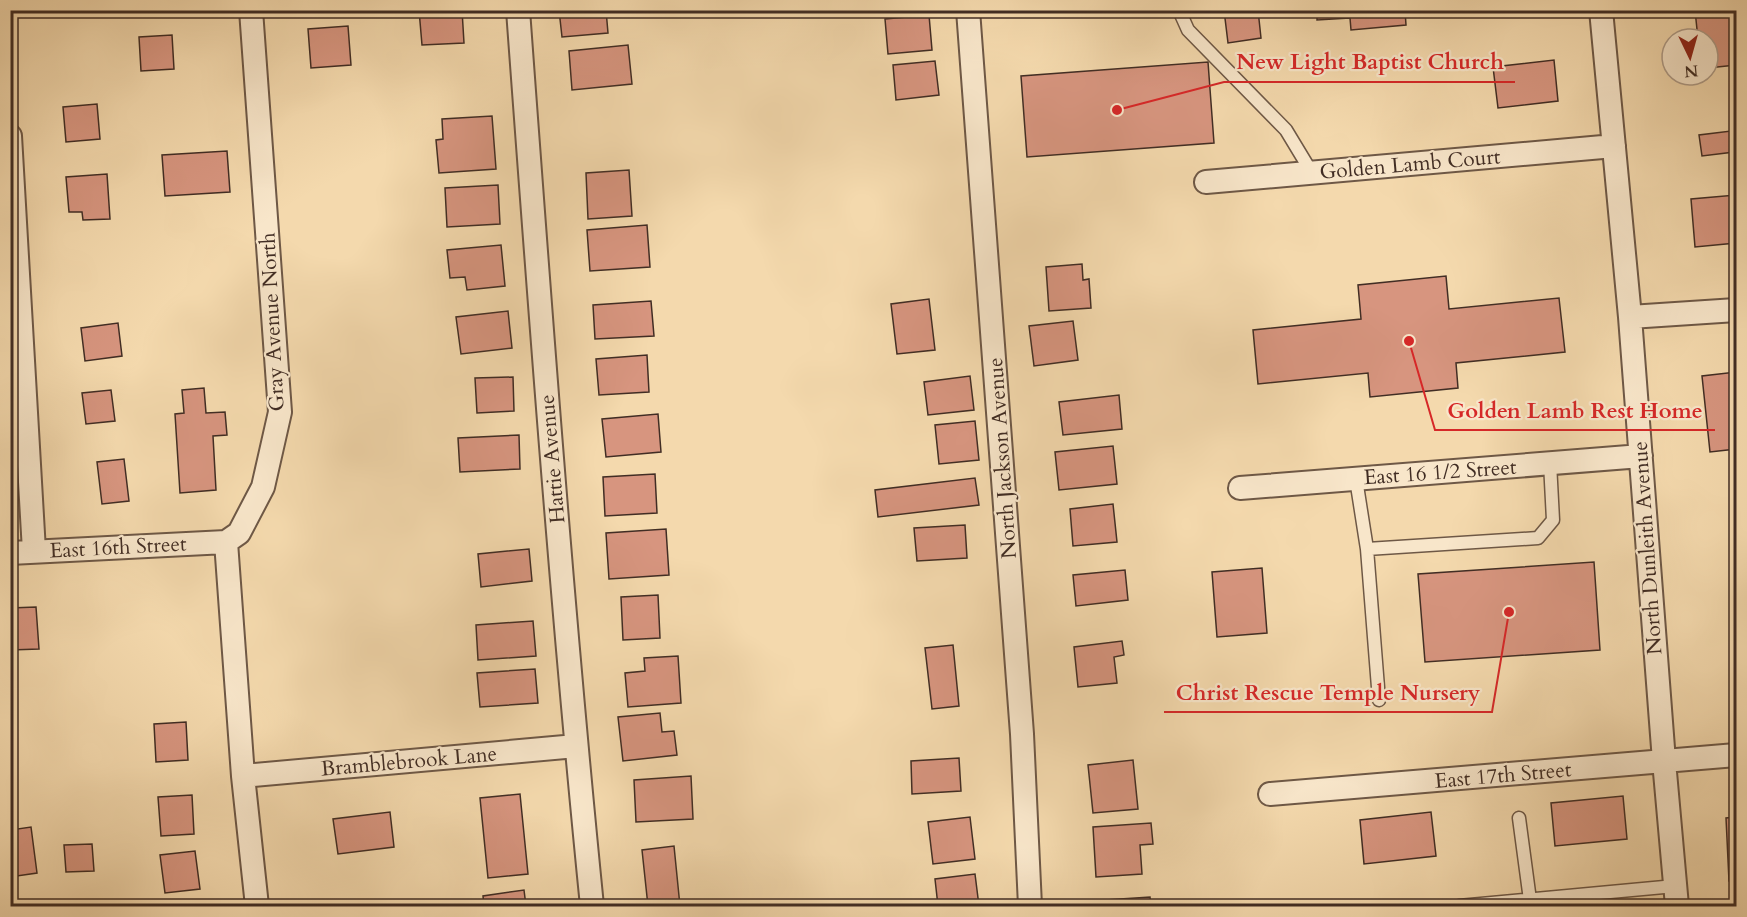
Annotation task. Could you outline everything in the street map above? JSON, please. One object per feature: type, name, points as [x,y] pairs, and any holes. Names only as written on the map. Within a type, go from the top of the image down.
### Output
[{"type":"street","name":"Gray Avenue North","points":[[226,542],[239,533],[263,487],[280,412],[251,10]]},
{"type":"street","name":"Hattie Avenue","points":[[518,10],[576,747],[592,906]]},
{"type":"street","name":"North Jackson Avenue","points":[[968,10],[1022,734],[1030,906]]},
{"type":"street","name":"North Dunleith Avenue","points":[[1601,10],[1630,316],[1676,896]]},
{"type":"street","points":[[10,135],[34,551]]},
{"type":"street","name":"Golden Lamb Court","points":[[1206,182],[1614,146]]},
{"type":"street","points":[[1630,316],[1737,310]]},
{"type":"street","name":"East 16 1/2 Street","points":[[1240,488],[1641,456]]},
{"type":"street","name":"East 16th Street","points":[[10,553],[226,542]]},
{"type":"street","points":[[226,542],[243,776],[257,906]]},
{"type":"street","name":"Bramblebrook Lane","points":[[243,776],[576,747]]},
{"type":"street","name":"East 17th Street","points":[[1270,794],[1737,755]]},
{"type":"lane","points":[[1179,10],[1188,30],[1286,130],[1312,173]]},
{"type":"lane","points":[[1367,549],[1538,538],[1553,520],[1550,464]]},
{"type":"lane","points":[[1356,479],[1367,549],[1379,700]]},
{"type":"lane","points":[[1519,818],[1530,900]]},
{"type":"lane","points":[[1459,906],[1530,900],[1676,896]]},
{"type":"building","points":[[419,10],[462,10],[464,43],[422,45]]},
{"type":"building","points":[[559,10],[606,10],[608,33],[562,37]]},
{"type":"building","points":[[1224,10],[1258,10],[1261,38],[1228,43]]},
{"type":"building","points":[[1317,10],[1405,10],[1406,25],[1351,30],[1350,18],[1317,20]]},
{"type":"building","points":[[1695,10],[1736,10],[1736,65],[1720,67],[1720,27],[1697,27]]},
{"type":"building","points":[[929,15],[932,50],[888,54],[885,19]]},
{"type":"building","points":[[348,26],[351,65],[311,68],[308,29]]},
{"type":"building","points":[[172,35],[174,69],[141,71],[139,37]]},
{"type":"building","points":[[628,45],[632,84],[572,90],[569,51]]},
{"type":"building","points":[[1554,60],[1558,101],[1498,108],[1493,67]]},
{"type":"building","points":[[935,61],[939,95],[896,100],[893,65]]},
{"type":"building","points":[[1208,62],[1214,143],[1027,157],[1021,76]]},
{"type":"building","points":[[97,104],[100,139],[66,142],[63,107]]},
{"type":"building","points":[[492,116],[496,169],[439,173],[436,140],[443,139],[442,119]]},
{"type":"building","points":[[1731,131],[1734,152],[1702,156],[1699,135]]},
{"type":"building","points":[[227,151],[230,192],[165,196],[162,155]]},
{"type":"building","points":[[629,170],[632,216],[588,219],[586,173]]},
{"type":"building","points":[[107,174],[110,219],[83,220],[82,212],[69,212],[66,177]]},
{"type":"building","points":[[498,185],[500,224],[447,227],[445,188]]},
{"type":"building","points":[[1736,195],[1736,243],[1695,247],[1691,199]]},
{"type":"building","points":[[647,225],[650,267],[590,271],[587,230]]},
{"type":"building","points":[[501,245],[505,286],[467,290],[465,277],[450,278],[447,250]]},
{"type":"building","points":[[1082,264],[1083,280],[1089,279],[1091,308],[1049,311],[1046,267]]},
{"type":"building","points":[[1446,276],[1449,309],[1559,298],[1565,352],[1456,363],[1458,388],[1370,397],[1368,373],[1258,384],[1253,330],[1361,319],[1358,285]]},
{"type":"building","points":[[929,299],[935,350],[897,354],[891,304]]},
{"type":"building","points":[[651,301],[654,336],[595,339],[593,305]]},
{"type":"building","points":[[508,311],[512,348],[461,354],[456,317]]},
{"type":"building","points":[[1073,321],[1078,360],[1034,366],[1029,326]]},
{"type":"building","points":[[118,323],[122,356],[85,361],[81,328]]},
{"type":"building","points":[[647,355],[649,392],[599,395],[596,359]]},
{"type":"building","points":[[1736,372],[1736,449],[1710,452],[1702,376]]},
{"type":"building","points":[[970,376],[974,410],[928,415],[924,382]]},
{"type":"building","points":[[513,377],[514,411],[477,413],[475,378]]},
{"type":"building","points":[[204,388],[206,413],[225,412],[227,435],[213,436],[216,490],[180,493],[175,414],[184,413],[182,390]]},
{"type":"building","points":[[111,390],[115,421],[86,424],[82,393]]},
{"type":"building","points":[[1119,395],[1122,429],[1063,435],[1059,402]]},
{"type":"building","points":[[658,414],[661,452],[606,457],[602,419]]},
{"type":"building","points":[[975,421],[979,460],[939,464],[935,425]]},
{"type":"building","points":[[519,435],[520,469],[460,472],[458,438]]},
{"type":"building","points":[[1113,446],[1117,484],[1059,490],[1055,452]]},
{"type":"building","points":[[124,459],[129,501],[102,504],[97,462]]},
{"type":"building","points":[[655,474],[657,513],[605,516],[603,477]]},
{"type":"building","points":[[975,478],[979,505],[878,517],[875,490]]},
{"type":"building","points":[[1113,504],[1117,542],[1073,546],[1070,509]]},
{"type":"building","points":[[965,525],[967,558],[917,561],[914,528]]},
{"type":"building","points":[[666,529],[669,575],[609,579],[606,533]]},
{"type":"building","points":[[529,549],[532,581],[481,587],[478,554]]},
{"type":"building","points":[[1594,562],[1600,650],[1425,662],[1418,574]]},
{"type":"building","points":[[1262,568],[1267,633],[1217,637],[1212,572]]},
{"type":"building","points":[[1125,570],[1128,600],[1076,606],[1073,575]]},
{"type":"building","points":[[658,595],[660,638],[623,640],[621,597]]},
{"type":"building","points":[[36,607],[39,649],[10,650],[10,608]]},
{"type":"building","points":[[533,621],[536,656],[478,660],[476,625]]},
{"type":"building","points":[[1122,641],[1124,655],[1114,657],[1117,683],[1078,687],[1074,647]]},
{"type":"building","points":[[953,645],[959,706],[932,709],[925,648]]},
{"type":"building","points":[[678,656],[681,703],[628,707],[625,673],[645,671],[644,658]]},
{"type":"building","points":[[535,669],[538,703],[480,707],[477,673]]},
{"type":"building","points":[[660,713],[662,732],[674,731],[677,755],[623,761],[618,717]]},
{"type":"building","points":[[186,722],[188,760],[156,762],[154,724]]},
{"type":"building","points":[[959,758],[961,791],[912,794],[911,761]]},
{"type":"building","points":[[1133,760],[1138,809],[1093,813],[1088,765]]},
{"type":"building","points":[[691,776],[693,819],[636,822],[634,780]]},
{"type":"building","points":[[520,794],[528,874],[488,878],[480,798]]},
{"type":"building","points":[[192,795],[194,834],[161,836],[158,797]]},
{"type":"building","points":[[1623,796],[1627,839],[1555,846],[1551,803]]},
{"type":"building","points":[[390,812],[394,847],[338,854],[333,819]]},
{"type":"building","points":[[1431,812],[1436,856],[1364,864],[1360,820]]},
{"type":"building","points":[[970,817],[975,859],[933,864],[928,822]]},
{"type":"building","points":[[1736,817],[1736,880],[1729,881],[1726,818]]},
{"type":"building","points":[[1151,823],[1153,844],[1140,845],[1142,874],[1096,877],[1093,827]]},
{"type":"building","points":[[10,824],[11,830],[31,827],[37,873],[10,877]]},
{"type":"building","points":[[92,844],[94,871],[66,872],[64,845]]},
{"type":"building","points":[[674,846],[680,906],[648,906],[642,850]]},
{"type":"building","points":[[195,851],[200,889],[165,893],[160,855]]},
{"type":"building","points":[[975,874],[979,906],[938,906],[935,879]]},
{"type":"building","points":[[524,890],[526,906],[484,906],[483,896]]},
{"type":"building","points":[[1150,897],[1151,906],[1090,906],[1090,901]]},
{"type":"place","name":"New Light Baptist Church","points":[[1117,110]]},
{"type":"place","name":"Golden Lamb Rest Home","points":[[1409,341]]},
{"type":"place","name":"Christ Rescue Temple Nursery","points":[[1509,612]]}]
